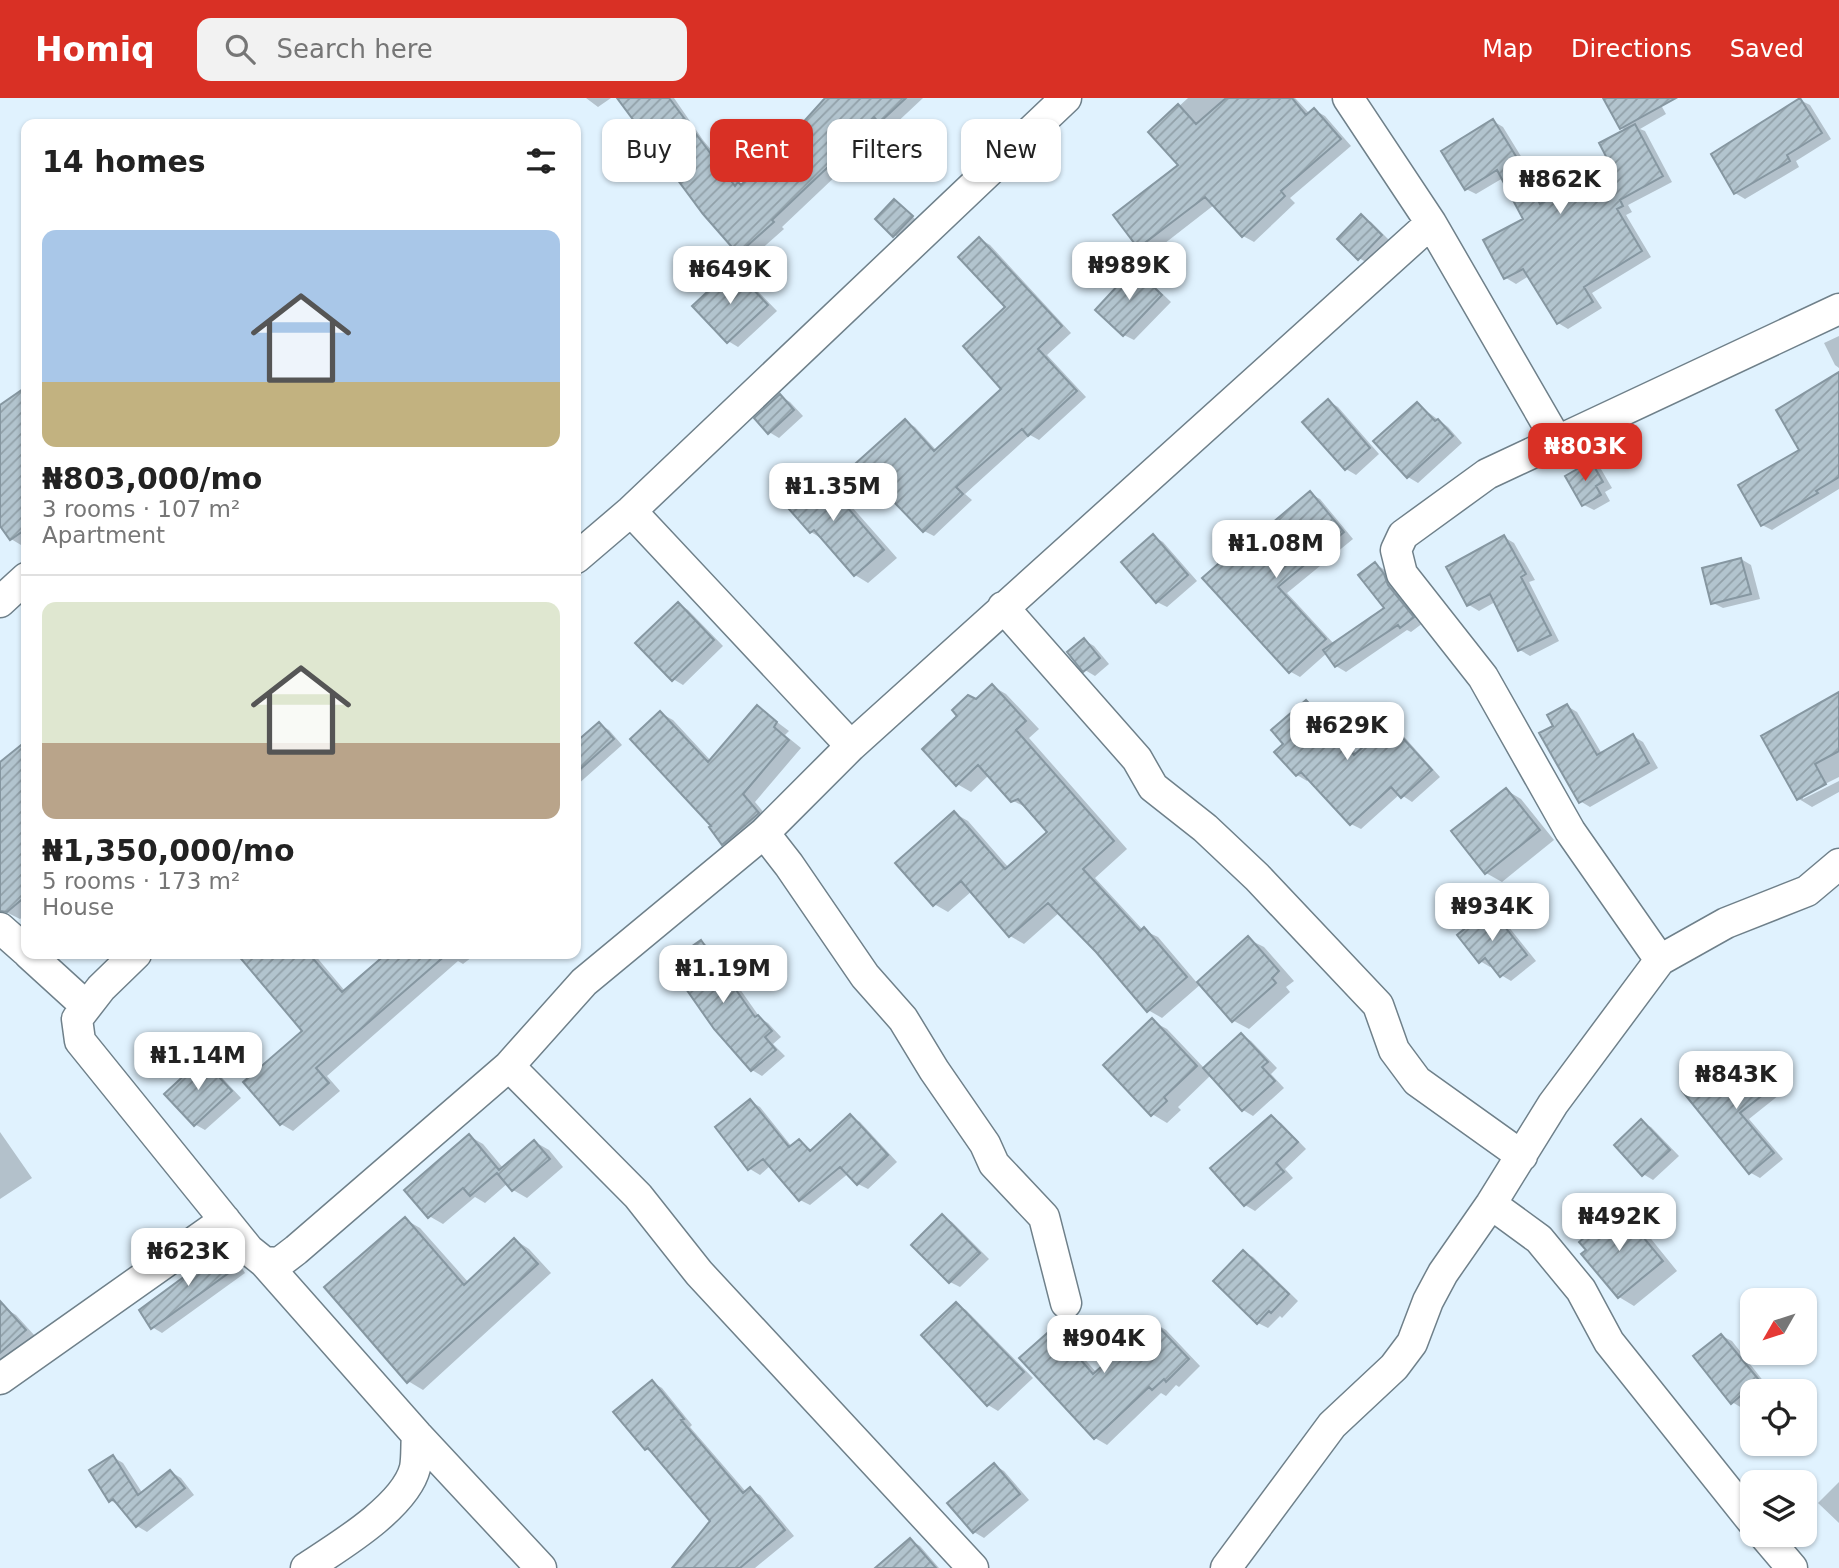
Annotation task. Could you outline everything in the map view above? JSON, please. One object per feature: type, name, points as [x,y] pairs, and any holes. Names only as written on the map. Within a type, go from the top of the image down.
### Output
[{"type":"street","points":[[581,554],[631,511],[1066,98]]},
{"type":"street","points":[[1348,98],[1431,223],[1557,441]]},
{"type":"street","points":[[264,1262],[278,1263],[296,1250],[509,1066],[584,982],[764,833],[851,746],[1431,223]]},
{"type":"street","points":[[1660,960],[1570,831],[1483,677],[1402,574],[1396,550],[1403,535],[1487,474],[1839,309]]},
{"type":"street","points":[[631,511],[851,746]]},
{"type":"street","points":[[0,602],[21,583]]},
{"type":"street","points":[[1003,607],[1137,760],[1153,787],[1205,828],[1257,877],[1378,1005],[1394,1050],[1417,1081],[1522,1156]]},
{"type":"street","points":[[764,833],[865,976],[903,1019],[985,1144],[994,1164],[1044,1217],[1066,1303]]},
{"type":"street","points":[[1226,1568],[1332,1425],[1394,1367],[1412,1343],[1428,1301],[1443,1273],[1491,1204],[1553,1104],[1660,960],[1726,923],[1807,891],[1839,864]]},
{"type":"street","points":[[0,928],[21,946]]},
{"type":"street","points":[[36,959],[86,1006]]},
{"type":"street","points":[[131,959],[77,1019],[80,1041],[249,1250],[264,1262],[417,1435],[541,1568]]},
{"type":"street","points":[[509,1066],[638,1196],[699,1273],[973,1568]]},
{"type":"street","points":[[1491,1204],[1539,1239],[1581,1290],[1609,1342],[1740,1506]]},
{"type":"street","points":[[0,1379],[225,1220]]},
{"type":"street","points":[[306,1568],[361,1533],[400,1494],[415,1470],[417,1435]]},
{"type":"street","points":[[1774,1547],[1792,1568]]},
{"type":"building","points":[[617,98],[669,98],[685,119],[633,119]]},
{"type":"building","points":[[825,98],[906,98],[883,119],[827,119],[827,168],[813,181],[813,119],[806,119]]},
{"type":"building","points":[[1226,98],[1292,98],[1306,115],[1314,108],[1341,139],[1281,191],[1285,196],[1242,237],[1205,197],[1138,248],[1113,215],[1178,165],[1148,132],[1178,104],[1196,124]]},
{"type":"building","points":[[1603,98],[1676,98],[1620,129]]},
{"type":"building","points":[[1800,98],[1822,133],[1787,155],[1790,161],[1734,194],[1711,154]]},
{"type":"building","points":[[1493,119],[1517,158],[1540,204],[1610,164],[1599,143],[1635,124],[1663,176],[1620,200],[1623,206],[1617,209],[1642,251],[1584,287],[1593,302],[1557,324],[1523,269],[1504,279],[1483,240],[1523,219],[1497,170],[1465,190],[1441,151]]},
{"type":"building","points":[[696,134],[710,153],[710,182],[732,182],[735,186],[738,182],[741,185],[744,182],[812,182],[772,220],[774,222],[738,254],[679,182],[696,182]]},
{"type":"building","points":[[894,199],[913,216],[893,237],[875,219]]},
{"type":"building","points":[[1361,214],[1382,235],[1358,260],[1337,239]]},
{"type":"building","points":[[979,237],[1062,326],[1038,349],[1077,391],[1028,436],[1022,429],[956,487],[963,494],[923,532],[856,463],[905,419],[934,451],[1001,389],[963,346],[1005,307],[958,257]]},
{"type":"building","points":[[733,268],[768,305],[727,343],[692,306]]},
{"type":"building","points":[[1134,268],[1162,295],[1123,336],[1095,310]]},
{"type":"building","points":[[1839,372],[1839,477],[1816,491],[1818,493],[1761,526],[1738,485],[1799,450],[1776,410]]},
{"type":"building","points":[[21,390],[21,532],[10,540],[0,526],[0,405]]},
{"type":"building","points":[[780,394],[794,410],[768,434],[754,418]]},
{"type":"building","points":[[1328,399],[1370,448],[1345,470],[1302,422]]},
{"type":"building","points":[[1417,402],[1453,436],[1407,478],[1373,441]]},
{"type":"building","points":[[1591,461],[1603,482],[1596,486],[1601,495],[1582,506],[1565,476]]},
{"type":"building","points":[[816,471],[884,550],[854,576],[814,530],[810,533],[781,500]]},
{"type":"building","points":[[1310,491],[1344,532],[1278,587],[1326,639],[1289,673],[1202,578],[1243,542],[1246,545]]},
{"type":"building","points":[[1153,534],[1188,575],[1156,603],[1121,562]]},
{"type":"building","points":[[1504,535],[1526,574],[1521,577],[1551,635],[1518,651],[1490,594],[1467,606],[1446,567]]},
{"type":"building","points":[[1741,558],[1751,594],[1711,604],[1702,568]]},
{"type":"building","points":[[1375,562],[1388,585],[1414,617],[1335,667],[1323,650],[1384,608],[1358,575]]},
{"type":"building","points":[[678,602],[714,640],[672,681],[635,643]]},
{"type":"building","points":[[1084,638],[1100,658],[1083,672],[1067,652]]},
{"type":"building","points":[[992,684],[1026,721],[1016,730],[1114,841],[1083,869],[1140,931],[1144,927],[1187,977],[1147,1012],[1096,952],[1048,903],[1009,937],[961,881],[933,906],[895,863],[954,811],[1005,869],[1047,832],[1018,799],[1011,802],[978,765],[956,786],[922,749],[957,716],[952,710],[968,695],[976,699]]},
{"type":"building","points":[[1839,692],[1839,751],[1815,764],[1826,784],[1797,800],[1761,736]]},
{"type":"building","points":[[1306,700],[1354,755],[1389,723],[1432,770],[1401,798],[1391,787],[1350,825],[1301,772],[1296,776],[1274,752],[1283,744],[1271,730]]},
{"type":"building","points":[[1567,704],[1597,755],[1633,734],[1649,763],[1579,803],[1539,733],[1553,726],[1547,715]]},
{"type":"building","points":[[757,705],[777,722],[774,727],[789,740],[743,794],[759,813],[722,845],[709,827],[711,826],[630,739],[660,711],[708,762]]},
{"type":"building","points":[[599,722],[614,739],[581,769],[581,738]]},
{"type":"building","points":[[21,745],[21,900],[7,912],[0,911],[0,762]]},
{"type":"building","points":[[1506,788],[1540,830],[1485,874],[1451,831]]},
{"type":"building","points":[[1490,908],[1527,955],[1500,977],[1485,958],[1479,963],[1457,935]]},
{"type":"building","points":[[1248,936],[1279,971],[1272,978],[1276,983],[1232,1022],[1197,982]]},
{"type":"building","points":[[701,940],[755,1017],[758,1015],[772,1031],[765,1037],[776,1050],[751,1071],[714,1029],[668,963]]},
{"type":"building","points":[[241,959],[313,959],[342,992],[380,959],[441,959],[316,1068],[329,1083],[280,1125],[243,1082],[302,1031]]},
{"type":"building","points":[[1152,1018],[1197,1066],[1164,1097],[1167,1101],[1151,1116],[1103,1065]]},
{"type":"building","points":[[1241,1033],[1268,1062],[1262,1067],[1275,1081],[1242,1111],[1203,1068]]},
{"type":"building","points":[[1758,1056],[1779,1082],[1740,1113],[1774,1153],[1749,1174],[1682,1091],[1698,1078],[1711,1094]]},
{"type":"building","points":[[202,1059],[232,1091],[194,1126],[164,1094]]},
{"type":"building","points":[[750,1099],[789,1147],[799,1139],[810,1151],[850,1114],[888,1155],[857,1185],[840,1167],[799,1201],[763,1159],[748,1170],[715,1127]]},
{"type":"building","points":[[1271,1115],[1298,1142],[1276,1163],[1284,1172],[1244,1206],[1210,1168]]},
{"type":"building","points":[[1641,1119],[1670,1150],[1642,1176],[1614,1145]]},
{"type":"building","points":[[469,1134],[499,1170],[534,1140],[550,1159],[512,1191],[497,1173],[470,1196],[463,1188],[428,1218],[404,1190]]},
{"type":"building","points":[[1619,1208],[1663,1261],[1618,1298],[1581,1254],[1586,1250],[1579,1242]]},
{"type":"building","points":[[942,1214],[980,1253],[949,1283],[911,1245]]},
{"type":"building","points":[[405,1217],[464,1285],[514,1238],[538,1264],[407,1383],[324,1287]]},
{"type":"building","points":[[223,1248],[237,1267],[151,1329],[139,1310]]},
{"type":"building","points":[[1243,1250],[1289,1294],[1257,1324],[1213,1281]]},
{"type":"building","points":[[0,1301],[26,1330],[0,1353]]},
{"type":"building","points":[[956,1302],[1024,1372],[987,1406],[921,1335]]},
{"type":"building","points":[[1153,1321],[1189,1359],[1166,1382],[1164,1379],[1152,1390],[1149,1387],[1094,1439],[1019,1358],[1053,1328],[1093,1374]]},
{"type":"building","points":[[1721,1334],[1740,1357],[1740,1365],[1747,1365],[1758,1379],[1740,1379],[1740,1396],[1731,1404],[1693,1356]]},
{"type":"building","points":[[652,1380],[684,1419],[681,1420],[743,1493],[750,1487],[785,1530],[740,1568],[672,1568],[710,1521],[648,1448],[645,1450],[613,1412]]},
{"type":"building","points":[[113,1455],[138,1495],[170,1470],[185,1488],[136,1527],[113,1499],[109,1502],[89,1470]]},
{"type":"building","points":[[994,1463],[1020,1494],[973,1533],[947,1503]]},
{"type":"building","points":[[910,1538],[936,1568],[875,1568]]}]
